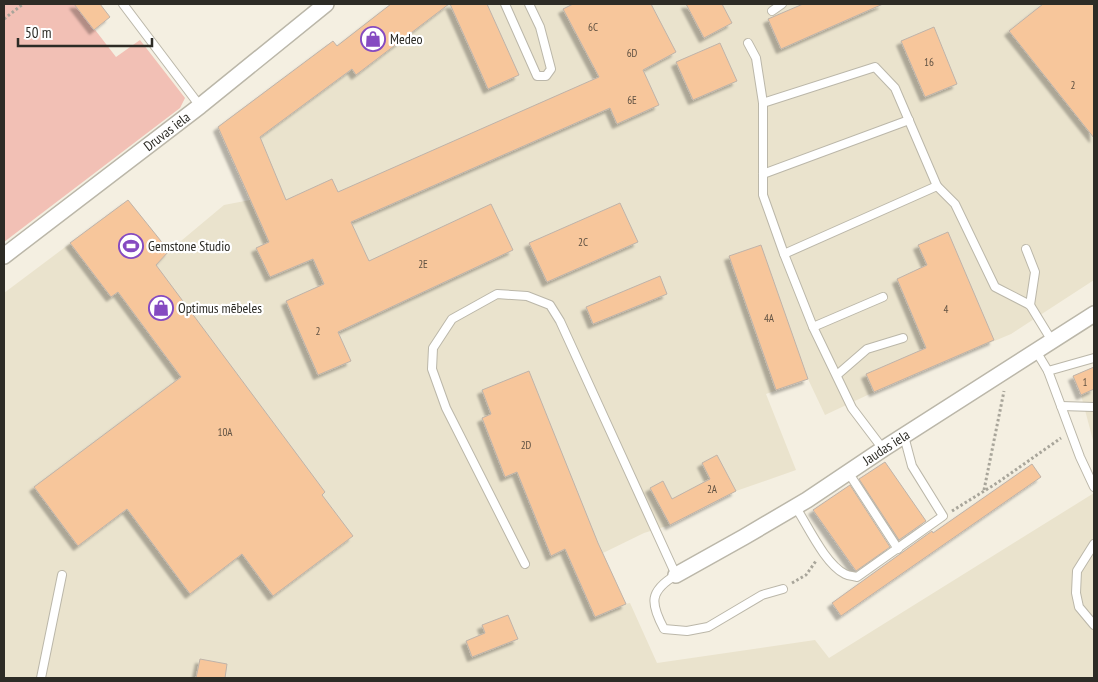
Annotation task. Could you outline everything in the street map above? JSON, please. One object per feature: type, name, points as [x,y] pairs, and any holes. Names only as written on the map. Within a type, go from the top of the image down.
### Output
[{"type":"street","name":"Druvas iela","points":[[4,256],[200,106],[326,4]]},
{"type":"street","name":"Jaudas iela","points":[[676,575],[796,506],[1094,314]]},
{"type":"lane","points":[[123,4],[200,106]]},
{"type":"lane","points":[[505,4],[537,76],[546,76],[551,69],[540,27],[529,4]]},
{"type":"lane","points":[[772,11],[782,4]]},
{"type":"lane","points":[[748,43],[756,58],[763,103],[763,195],[813,327],[852,408],[883,449]]},
{"type":"lane","points":[[763,103],[875,67],[895,88],[937,186],[955,204],[995,287],[1030,304],[1052,341]]},
{"type":"lane","points":[[763,174],[909,120]]},
{"type":"lane","points":[[784,254],[937,186]]},
{"type":"lane","points":[[1026,249],[1035,272],[1030,304]]},
{"type":"lane","points":[[525,564],[446,408],[432,370],[433,348],[452,319],[497,294],[527,296],[550,305],[560,321],[676,575],[662,583],[653,598],[656,614],[664,629],[687,632],[708,627],[762,594],[783,589]]},
{"type":"lane","points":[[813,327],[883,297]]},
{"type":"lane","points":[[837,375],[867,349],[902,338]]},
{"type":"lane","points":[[1036,351],[1048,371],[1080,458],[1094,487]]},
{"type":"lane","points":[[1048,371],[1094,358]]},
{"type":"lane","points":[[1061,406],[1094,408]]},
{"type":"lane","points":[[796,506],[822,551],[845,574],[857,577],[943,516],[912,466],[904,436]]},
{"type":"lane","points":[[848,472],[898,549]]},
{"type":"lane","points":[[1094,544],[1077,571],[1076,593],[1079,607],[1094,625]]},
{"type":"lane","points":[[41,678],[62,575]]},
{"type":"path","points":[[4,19],[24,4]]},
{"type":"path","points":[[983,491],[1004,387],[1005,372]]},
{"type":"path","points":[[943,516],[1048,449],[1070,431]]},
{"type":"path","points":[[783,589],[806,575],[822,551]]},
{"type":"shaded area","points":[[4,4],[85,4],[79,9],[116,57],[140,40],[185,98],[180,108],[4,242]]},
{"type":"shaded area","points":[[391,4],[1094,4],[1094,280],[1011,334],[874,392],[825,415],[808,379],[766,394],[796,470],[736,491],[670,525],[644,533],[603,553],[625,604],[630,603],[657,663],[815,640],[829,658],[1094,493],[1094,678],[4,678],[4,293],[128,200],[169,251],[224,205],[250,200],[218,127],[337,46]]},
{"type":"shaded area","points":[[1094,367],[1094,444],[1081,395],[1073,376]]},
{"type":"building","points":[[74,4],[100,4],[110,17],[94,30]]},
{"type":"building","points":[[391,4],[449,4],[356,75],[352,69],[260,137],[286,200],[332,179],[338,192],[599,77],[563,9],[573,4],[651,4],[676,52],[643,70],[659,105],[617,124],[610,108],[351,222],[369,261],[491,204],[513,250],[338,332],[351,361],[318,375],[286,301],[324,284],[313,259],[270,277],[256,248],[269,242],[218,127],[333,41],[337,46]]},
{"type":"building","points":[[450,4],[487,4],[519,75],[488,89]]},
{"type":"building","points":[[686,4],[722,4],[732,23],[704,38]]},
{"type":"building","points":[[803,4],[883,4],[781,49],[768,19]]},
{"type":"building","points":[[1043,4],[1094,4],[1094,138],[1009,31]]},
{"type":"building","points":[[934,27],[957,84],[925,97],[901,41]]},
{"type":"building","points":[[720,43],[737,81],[693,100],[676,62]]},
{"type":"building","points":[[128,200],[169,251],[156,265],[325,492],[322,495],[353,536],[273,596],[242,554],[190,594],[127,509],[78,546],[34,487],[181,377],[118,292],[111,297],[70,243]]},
{"type":"building","points":[[620,203],[638,242],[547,282],[529,243]]},
{"type":"building","points":[[948,232],[994,340],[874,392],[866,374],[926,348],[897,279],[927,265],[918,245]]},
{"type":"building","points":[[761,245],[808,379],[776,390],[729,256]]},
{"type":"building","points":[[660,276],[667,294],[593,324],[586,307]]},
{"type":"building","points":[[1094,367],[1094,389],[1081,395],[1073,376]]},
{"type":"building","points":[[529,371],[598,543],[626,604],[595,617],[565,549],[551,556],[517,472],[505,477],[482,418],[491,414],[482,390]]},
{"type":"building","points":[[717,455],[736,491],[670,525],[650,488],[663,481],[672,499],[710,479],[702,463]]},
{"type":"building","points":[[885,462],[926,521],[899,540],[859,479]]},
{"type":"building","points":[[1032,464],[1041,477],[841,616],[832,603],[932,531],[933,533]]},
{"type":"building","points":[[850,485],[890,547],[856,571],[813,510]]},
{"type":"building","points":[[508,615],[518,639],[472,657],[466,641],[485,633],[482,625]]},
{"type":"building","points":[[200,659],[227,664],[225,678],[196,678]]},
{"type":"place","name":"Medeo","points":[[373,39]]},
{"type":"place","name":"Gemstone Studio","points":[[131,246]]},
{"type":"place","name":"Optimus mēbeles","points":[[161,308]]}]
